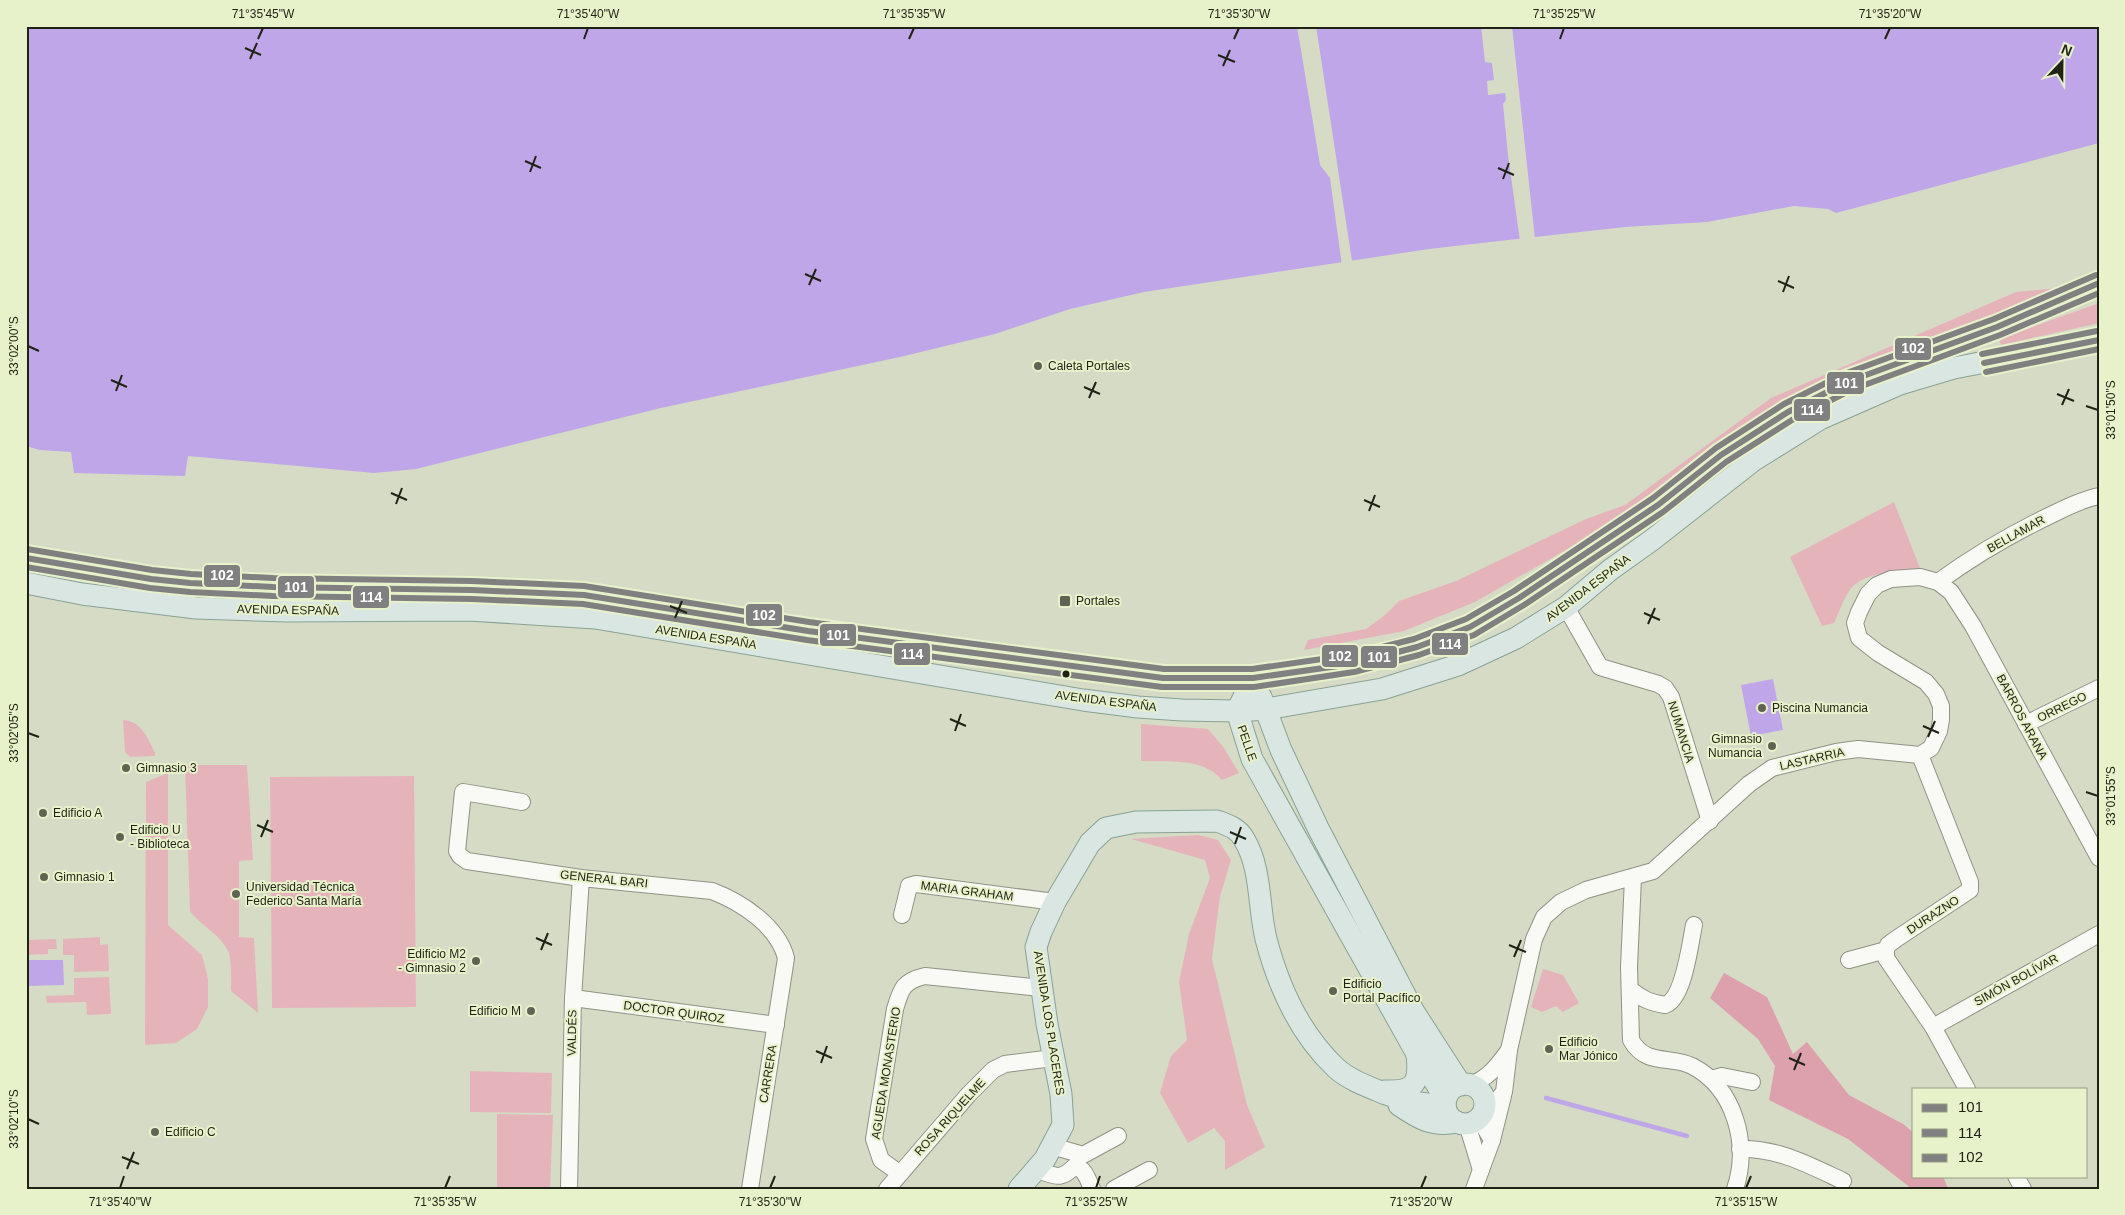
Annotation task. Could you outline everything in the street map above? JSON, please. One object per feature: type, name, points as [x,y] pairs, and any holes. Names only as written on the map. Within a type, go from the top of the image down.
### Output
[{"type":"main road","name":"AVENIDA ESPAÑA","points":[[26,558],[151,579],[190,583],[273,587],[472,590],[584,595],[808,631],[1163,678],[1253,678],[1352,664],[1417,647],[1470,627],[1519,598],[1658,505],[1720,455],[1788,412],[1847,382],[1997,327],[2099,283]]},
{"type":"main road","name":"AVENIDA ESPAÑA","points":[[26,582],[82,594],[196,608],[287,611],[469,610],[595,618],[1083,700],[1138,707],[1237,711],[1266,710],[1382,689],[1458,665],[1516,638],[1566,606],[1754,460],[1820,419],[1900,384],[1954,368],[2099,340]]},
{"type":"main road","points":[[1253,678],[1281,750],[1318,828],[1455,1093]]},
{"type":"main road","name":"PELLE","points":[[1253,678],[1237,711],[1252,759],[1417,1054],[1455,1093]]},
{"type":"main road","name":"AVENIDA LOS PLACERES","points":[[1019,1189],[1036,1170],[1052,1146],[1063,1124],[1061,1094],[1041,988],[1036,947],[1055,902],[1090,843],[1106,828],[1136,822],[1216,821],[1239,831],[1255,864],[1266,938],[1279,980],[1301,1024],[1336,1068],[1349,1077],[1412,1104],[1455,1093]]},
{"type":"main road","points":[[1379,1091],[1406,1090],[1413,1085],[1417,1076],[1417,1054]]},
{"type":"main road","name":"AVENIDA LOS PLACERES","points":[[1379,1091],[1427,1121],[1437,1124],[1472,1119]]},
{"type":"main road","points":[[1455,1093],[1481,1093],[1484,1099],[1472,1119],[1446,1112],[1455,1093]]},
{"type":"street","name":"BELLAMAR","points":[[1938,582],[1959,566],[2036,522],[2074,504],[2099,496]]},
{"type":"street","points":[[1920,755],[1931,748],[1938,731],[1940,706],[1936,694],[1926,682],[1878,653],[1859,638],[1855,624],[1858,612],[1868,594],[1877,585],[1891,579],[1906,576],[1920,577],[1938,582]]},
{"type":"street","name":"BARROS ARANA","points":[[1938,582],[1950,592],[1974,626],[2099,858]]},
{"type":"street","name":"NUMANCIA","points":[[1566,606],[1600,667],[1658,684],[1665,688],[1671,697],[1710,821]]},
{"type":"street","name":"ORREGO","points":[[2026,724],[2099,688]]},
{"type":"street","name":"LASTARRIA","points":[[1474,1189],[1492,1140],[1504,1092],[1510,1050],[1534,939],[1544,917],[1561,902],[1586,890],[1654,871],[1749,784],[1772,768],[1836,752],[1858,749],[1920,755]]},
{"type":"street","name":"DURAZNO","points":[[1849,960],[1886,950],[1888,945],[1896,939],[1970,890],[1970,882],[1920,755]]},
{"type":"street","name":"GENERAL BARI","points":[[522,802],[463,792],[457,851],[460,856],[467,861],[581,878],[712,891],[725,896],[757,917],[783,946],[786,958]]},
{"type":"street","name":"VALDÉS","points":[[569,1189],[573,998],[581,878]]},
{"type":"street","points":[[1632,878],[1629,967],[1631,1040],[1636,1048],[1645,1055],[1690,1065],[1711,1079],[1723,1094],[1735,1116],[1739,1132],[1740,1174],[1735,1189]]},
{"type":"street","name":"MARIA GRAHAM","points":[[902,915],[910,886],[916,884],[1055,902]]},
{"type":"street","points":[[1631,990],[1642,999],[1656,1004],[1665,1005],[1674,1000],[1680,988],[1694,925]]},
{"type":"street","name":"SIMÓN BOLÍVAR","points":[[1933,1027],[2099,934]]},
{"type":"street","points":[[1886,950],[1886,958],[1933,1027],[1966,1088]]},
{"type":"street","name":"CARRERA","points":[[750,1189],[786,958]]},
{"type":"street","name":"AGUEDA MONASTERIO","points":[[899,1172],[881,1160],[874,1139],[895,1008],[901,989],[912,979],[925,976],[1041,988]]},
{"type":"street","name":"DOCTOR QUIROZ","points":[[573,998],[776,1025]]},
{"type":"street","name":"LASTARRIA","points":[[1455,1093],[1483,1080],[1510,1050]]},
{"type":"street","name":"ROSA RIQUELME","points":[[887,1189],[899,1172],[993,1070],[1006,1064],[1053,1058]]},
{"type":"street","points":[[1711,1079],[1722,1076],[1752,1082]]},
{"type":"street","points":[[1472,1119],[1491,1108],[1504,1092]]},
{"type":"street","points":[[1472,1119],[1492,1140]]},
{"type":"street","points":[[1472,1119],[1481,1170]]},
{"type":"street","points":[[1052,1146],[1083,1155],[1118,1136]]},
{"type":"street","points":[[1740,1149],[1758,1148],[1777,1153],[1843,1181]]},
{"type":"street","points":[[1036,1170],[1060,1177],[1065,1176],[1074,1166],[1079,1167],[1083,1169],[1092,1189]]},
{"type":"street","points":[[1114,1189],[1149,1170]]},
{"type":"shaded area","points":[[26,26],[2099,26],[2099,143],[1836,213],[1828,209],[1794,206],[1707,222],[1625,227],[1429,249],[1144,292],[1070,309],[995,334],[900,357],[661,408],[416,469],[374,473],[188,456],[185,476],[74,473],[71,452],[40,450],[26,446]]},
{"type":"shaded area","points":[[2058,288],[2002,313],[1886,354],[1808,389],[1776,406],[1622,518],[1475,602],[1404,631],[1304,650],[1308,640],[1366,629],[1385,615],[1399,601],[1456,581],[1586,519],[1625,505],[1771,398],[2016,292]]},
{"type":"shaded area","points":[[2099,303],[2099,323],[2001,345],[1999,339]]},
{"type":"shaded area","points":[[1894,502],[1922,573],[1882,574],[1864,579],[1849,591],[1834,623],[1822,626],[1790,557]]},
{"type":"shaded area","name":"Piscina Numancia","points":[[1773,679],[1783,730],[1751,736],[1741,685]]},
{"type":"shaded area","points":[[123,720],[135,723],[143,731],[155,756],[130,757],[125,752]]},
{"type":"shaded area","points":[[1141,724],[1208,729],[1224,748],[1239,773],[1222,780],[1205,767],[1195,764],[1174,761],[1141,761]]},
{"type":"shaded area","points":[[185,765],[247,765],[253,860],[239,861],[239,937],[254,938],[258,1013],[231,991],[231,965],[225,945],[190,911]]},
{"type":"shaded area","points":[[168,773],[168,925],[202,955],[208,979],[208,1007],[197,1029],[176,1043],[145,1045],[146,782]]},
{"type":"shaded area","points":[[414,776],[416,1007],[272,1008],[270,777]]},
{"type":"shaded area","points":[[1198,835],[1218,840],[1231,860],[1220,896],[1212,959],[1247,1105],[1265,1147],[1225,1170],[1225,1141],[1214,1128],[1188,1143],[1160,1093],[1171,1056],[1187,1040],[1179,982],[1189,934],[1210,878],[1205,860],[1131,839]]},
{"type":"shaded area","points":[[100,937],[100,945],[108,944],[109,971],[74,972],[74,955],[63,955],[63,939]]},
{"type":"shaded area","points":[[56,939],[57,949],[48,949],[48,954],[26,955],[26,940]]},
{"type":"shaded area","points":[[26,960],[63,960],[64,985],[26,986]]},
{"type":"shaded area","points":[[1543,969],[1563,975],[1579,1003],[1563,1012],[1556,1006],[1542,1012],[1531,1007]]},
{"type":"shaded area","points":[[1724,973],[1767,997],[1793,1054],[1807,1042],[1849,1095],[1903,1124],[1912,1131],[1912,1178],[1944,1178],[1948,1189],[1912,1189],[1848,1139],[1769,1100],[1775,1066],[1758,1039],[1710,998]]},
{"type":"shaded area","points":[[109,977],[111,1014],[87,1015],[86,1002],[47,1003],[46,996],[74,995],[74,978]]},
{"type":"shaded area","points":[[470,1071],[552,1073],[551,1113],[470,1112]]},
{"type":"shaded area","points":[[497,1114],[553,1115],[550,1189],[497,1189]]},
{"type":"pier","points":[[1297,26],[1316,26],[1352,261],[1352,263],[1342,266],[1330,178],[1320,165]]},
{"type":"pier","points":[[1481,26],[1512,26],[1535,239],[1520,241],[1508,155],[1503,104],[1506,100],[1505,93],[1488,95],[1487,81],[1494,80],[1492,63],[1485,62]]},
{"type":"waterway","points":[[1546,1098],[1687,1136]]},
{"type":"transit line","name":"102","points":[[27,549],[152,570],[191,574],[273,578],[472,581],[584,586],[809,622],[1164,669],[1252,669],[1350,655],[1414,639],[1466,619],[1514,591],[1653,498],[1716,448],[1784,404],[1844,374],[1994,319],[2096,275]]},
{"type":"transit line","name":"101","points":[[26,558],[151,579],[190,583],[273,587],[472,590],[584,595],[808,631],[1163,678],[1253,678],[1352,664],[1417,647],[1470,627],[1519,598],[1658,505],[1721,455],[1788,412],[1847,382],[1997,327],[2099,283]]},
{"type":"transit line","name":"114","points":[[26,567],[150,588],[190,592],[273,596],[472,599],[583,604],[807,640],[1162,687],[1254,687],[1354,672],[1419,655],[1474,635],[1524,605],[1663,512],[1726,462],[1792,420],[1851,390],[2000,335],[2099,293]]},
{"type":"transit line","name":"102","points":[[1982,354],[2097,331]]},
{"type":"transit line","name":"101","points":[[1984,363],[2099,340]]},
{"type":"transit line","name":"114","points":[[1986,372],[2099,349]]},
{"type":"place","name":"Caleta Portales","points":[[1038,366]]},
{"type":"place","name":"Portales","points":[[1065,601]]},
{"type":"place","name":"Piscina Numancia","points":[[1762,708]]},
{"type":"place","name":"Gimnasio Numancia","points":[[1772,746]]},
{"type":"place","name":"Gimnasio 3","points":[[126,768]]},
{"type":"place","name":"Edificio A","points":[[43,813]]},
{"type":"place","name":"Edificio U - Biblioteca","points":[[120,837]]},
{"type":"place","name":"Gimnasio 1","points":[[44,877]]},
{"type":"place","name":"Universidad Técnica Federico Santa María","points":[[236,894]]},
{"type":"place","name":"Edificio M2 - Gimnasio 2","points":[[476,961]]},
{"type":"place","name":"Edificio Portal Pacífico","points":[[1333,991]]},
{"type":"place","name":"Edificio M","points":[[531,1011]]},
{"type":"place","name":"Edificio Mar Jónico","points":[[1549,1049]]},
{"type":"place","name":"Edificio C","points":[[155,1132]]}]
